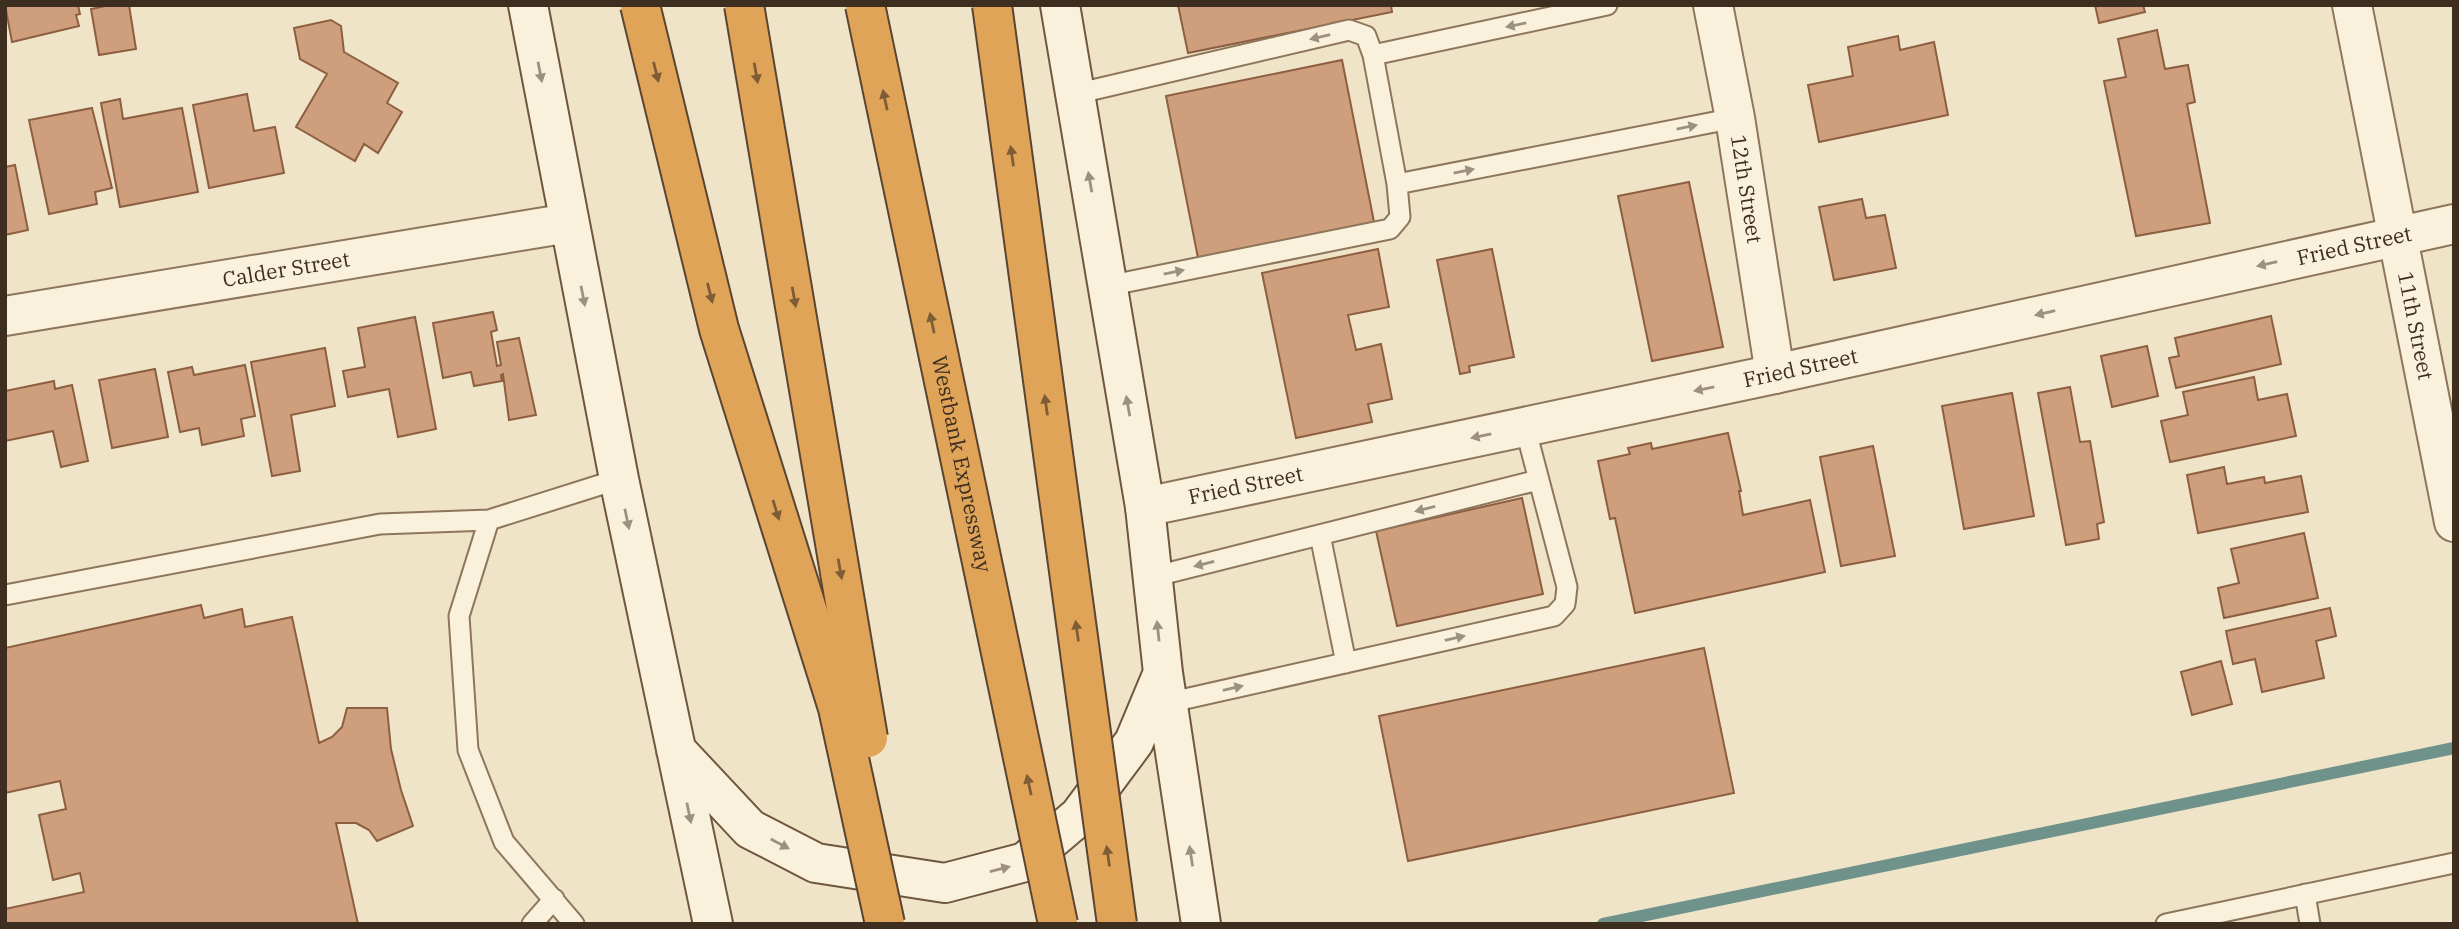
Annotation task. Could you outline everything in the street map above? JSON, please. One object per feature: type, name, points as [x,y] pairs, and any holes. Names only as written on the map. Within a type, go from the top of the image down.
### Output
[{"type":"highway","points":[[640,5],[719,329],[838,708],[885,924]]},
{"type":"highway","points":[[744,5],[900,924]]},
{"type":"highway","name":"Westbank Expressway","points":[[865,5],[1058,924]]},
{"type":"highway","points":[[992,5],[1117,924]]},
{"type":"street","points":[[528,5],[619,479],[713,924]]},
{"type":"street","points":[[1060,5],[1145,507],[1165,688],[1201,924]]},
{"type":"street","name":"12th Street","points":[[1713,5],[1735,118],[1775,374]]},
{"type":"street","name":"11th Street","points":[[2352,5],[2454,522]]},
{"type":"street","name":"Calder Street","points":[[5,316],[569,223]]},
{"type":"street","name":"Fried Street","points":[[1145,507],[1775,374],[2454,224]]},
{"type":"street","points":[[676,750],[750,829],[816,863],[945,883],[1025,862],[1079,816],[1134,742],[1165,688]]},
{"type":"lane","points":[[1373,55],[1607,5]]},
{"type":"lane","points":[[1074,94],[1349,30],[1366,36],[1373,55],[1397,184],[1400,217],[1390,229],[1107,286]]},
{"type":"lane","points":[[1397,184],[1735,118]]},
{"type":"lane","points":[[1165,688],[1346,663],[1554,616],[1565,604],[1567,587],[1524,427]]},
{"type":"lane","points":[[5,596],[380,524],[489,520],[619,479]]},
{"type":"lane","points":[[1152,576],[1538,480]]},
{"type":"lane","points":[[489,520],[458,616],[468,750],[504,842],[574,924]]},
{"type":"lane","points":[[1320,535],[1346,663]]},
{"type":"lane","points":[[2166,924],[2194,921],[2305,894],[2454,863]]},
{"type":"lane","points":[[2305,894],[2310,924]]},
{"type":"lane","points":[[533,924],[554,899]]},
{"type":"building","points":[[5,5],[78,5],[80,14],[76,15],[79,26],[12,42]]},
{"type":"building","points":[[129,5],[136,49],[99,55],[91,9]]},
{"type":"building","points":[[1178,5],[1391,5],[1392,12],[1188,53]]},
{"type":"building","points":[[2095,5],[2143,5],[2145,12],[2099,23]]},
{"type":"building","points":[[331,20],[341,26],[344,52],[398,83],[387,103],[402,112],[378,153],[364,144],[355,161],[296,127],[327,74],[300,59],[294,28]]},
{"type":"building","points":[[2157,30],[2165,69],[2188,65],[2195,102],[2187,104],[2210,223],[2136,236],[2104,81],[2126,77],[2118,39]]},
{"type":"building","points":[[1898,36],[1900,50],[1934,42],[1948,115],[1819,142],[1808,85],[1853,76],[1848,47]]},
{"type":"building","points":[[1342,60],[1375,227],[1199,263],[1166,96]]},
{"type":"building","points":[[247,94],[254,131],[275,127],[284,173],[209,188],[193,105]]},
{"type":"building","points":[[120,99],[123,119],[182,108],[198,192],[120,207],[101,103]]},
{"type":"building","points":[[92,108],[112,188],[95,192],[97,204],[49,214],[29,120]]},
{"type":"building","points":[[15,165],[28,230],[5,235],[5,167]]},
{"type":"building","points":[[1689,182],[1723,347],[1652,361],[1618,196]]},
{"type":"building","points":[[1862,199],[1866,218],[1885,215],[1896,268],[1834,280],[1819,207]]},
{"type":"building","points":[[1378,249],[1389,307],[1348,315],[1356,350],[1381,344],[1392,399],[1368,404],[1372,422],[1296,438],[1262,273]]},
{"type":"building","points":[[1492,249],[1514,357],[1469,366],[1470,372],[1460,374],[1437,260]]},
{"type":"building","points":[[493,312],[497,330],[491,332],[497,366],[501,365],[497,342],[519,338],[536,415],[509,420],[503,374],[502,381],[474,386],[471,372],[443,378],[433,323]]},
{"type":"building","points":[[2271,316],[2281,364],[2176,388],[2169,358],[2179,356],[2175,338]]},
{"type":"building","points":[[415,317],[436,429],[398,437],[389,389],[348,397],[343,371],[365,367],[358,328]]},
{"type":"building","points":[[2147,346],[2158,396],[2112,407],[2101,356]]},
{"type":"building","points":[[325,348],[335,406],[291,415],[300,471],[272,476],[251,362]]},
{"type":"building","points":[[245,365],[255,416],[241,419],[244,436],[202,445],[199,428],[180,432],[168,372],[192,367],[194,375]]},
{"type":"building","points":[[155,369],[168,437],[112,448],[99,380]]},
{"type":"building","points":[[2254,377],[2258,400],[2287,394],[2296,436],[2170,462],[2161,421],[2188,415],[2183,392]]},
{"type":"building","points":[[54,381],[55,389],[72,385],[88,461],[61,467],[53,431],[5,441],[5,391]]},
{"type":"building","points":[[2070,387],[2080,442],[2090,441],[2104,522],[2097,524],[2099,539],[2066,545],[2038,393]]},
{"type":"building","points":[[2012,393],[2034,516],[1964,529],[1942,406]]},
{"type":"building","points":[[1728,433],[1741,491],[1743,515],[1810,500],[1825,572],[1635,613],[1615,518],[1610,519],[1598,461],[1630,454],[1628,448],[1651,443],[1652,449]]},
{"type":"building","points":[[1873,446],[1895,556],[1841,566],[1820,457]]},
{"type":"building","points":[[2224,467],[2227,484],[2264,477],[2265,483],[2301,476],[2308,512],[2198,533],[2187,475]]},
{"type":"building","points":[[1522,498],[1543,594],[1397,626],[1376,531]]},
{"type":"building","points":[[2304,533],[2318,598],[2224,618],[2218,588],[2239,583],[2231,549]]},
{"type":"building","points":[[201,605],[204,618],[242,609],[245,627],[292,617],[319,743],[332,737],[342,727],[347,708],[387,708],[391,749],[413,826],[377,841],[369,830],[356,823],[336,823],[358,924],[5,924],[5,909],[84,892],[80,873],[53,880],[39,815],[66,809],[60,781],[5,793],[5,648]]},
{"type":"building","points":[[2330,608],[2336,636],[2316,641],[2324,678],[2262,692],[2255,659],[2233,664],[2226,631]]},
{"type":"building","points":[[1704,648],[1734,793],[1408,861],[1379,716]]},
{"type":"building","points":[[2221,661],[2232,704],[2192,715],[2181,672]]},
{"type":"waterway","points":[[1603,924],[2454,748]]}]
